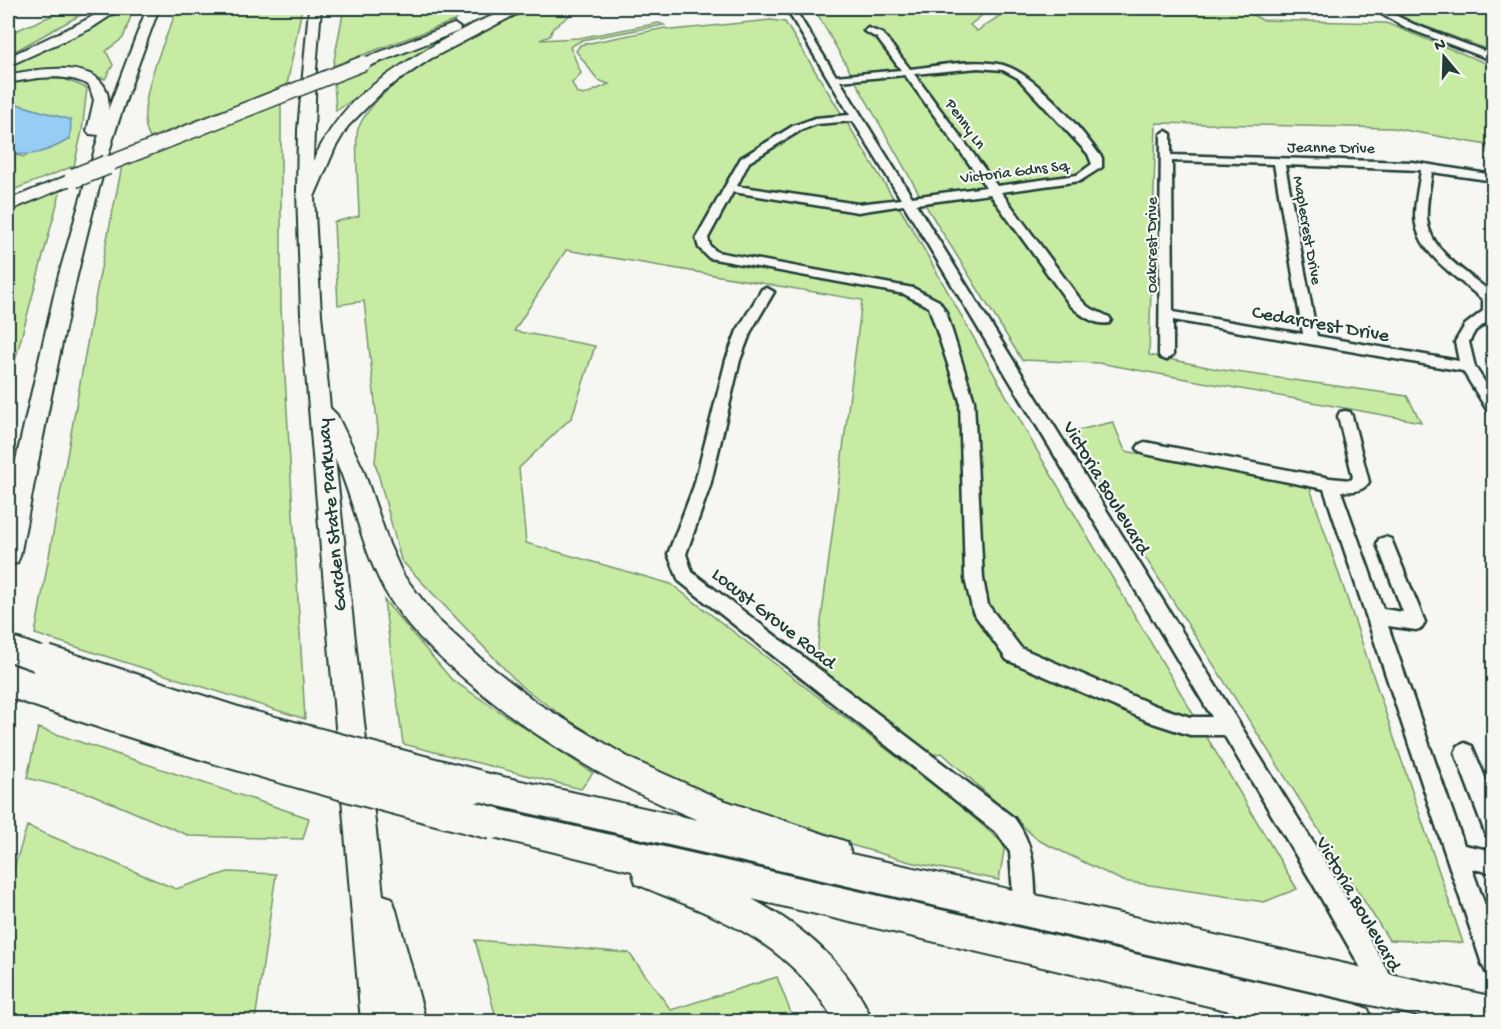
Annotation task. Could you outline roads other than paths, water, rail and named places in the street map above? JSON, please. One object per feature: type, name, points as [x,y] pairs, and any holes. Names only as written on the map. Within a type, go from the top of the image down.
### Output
[{"type":"highway","points":[[8,62],[85,26],[116,8]]},
{"type":"highway","points":[[8,556],[60,309],[95,175],[153,8]]},
{"type":"highway","name":"Garden State Parkway","points":[[315,8],[304,138],[307,272],[379,1022]]},
{"type":"highway","points":[[313,28],[325,8]]},
{"type":"highway","points":[[14,201],[507,8]]},
{"type":"highway","points":[[304,204],[331,141],[342,123],[359,105],[380,87],[433,54],[522,8]]},
{"type":"highway","points":[[434,36],[465,19]]},
{"type":"highway","points":[[8,79],[61,74],[82,76],[95,82],[101,97],[94,135],[95,175]]},
{"type":"highway","points":[[319,398],[355,478],[374,535],[394,584],[439,639],[487,682],[553,729],[605,761],[660,789],[720,814],[931,888]]},
{"type":"highway","points":[[8,648],[235,724],[476,786],[1494,1015]]},
{"type":"highway","points":[[8,680],[90,709],[248,759],[492,823],[1354,1022]]},
{"type":"highway","points":[[360,825],[408,1022]]},
{"type":"highway","points":[[561,840],[712,896],[764,922],[804,952],[838,992],[855,1022]]},
{"type":"street","name":"Victoria Boulevard","points":[[790,8],[1321,876],[1387,990]]},
{"type":"street","points":[[1375,8],[1410,26],[1494,58]]},
{"type":"street","name":"Penny Ln","points":[[868,31],[880,36],[908,72],[1075,302],[1083,310],[1104,320]]},
{"type":"street","name":"Victoria Gdns Sq","points":[[729,188],[858,208],[1080,178],[1098,165],[1097,158],[1031,84],[1016,72],[994,65],[978,65],[834,80]]},
{"type":"street","points":[[858,117],[815,121],[797,128],[745,160],[702,238],[706,250],[713,255],[908,291],[934,304],[939,312],[967,401],[974,579],[979,607],[994,630],[1014,654],[1153,714],[1190,726],[1229,726]]},
{"type":"street","name":"Oakcrest Drive","points":[[1166,134],[1166,355]]},
{"type":"street","name":"Jeanne Drive","points":[[1167,158],[1427,166],[1494,177]]},
{"type":"street","name":"Maplecrest Drive","points":[[1280,161],[1311,340]]},
{"type":"street","points":[[1427,166],[1421,217],[1425,233],[1443,258],[1492,299],[1490,313],[1470,328],[1464,337],[1463,350],[1468,367],[1494,409]]},
{"type":"street","name":"Locust Grove Road","points":[[767,291],[744,331],[733,360],[702,486],[677,554],[679,563],[685,576],[1006,826],[1017,840],[1021,852],[1024,909]]},
{"type":"street","name":"Cedarcrest Drive","points":[[1167,315],[1468,367]]},
{"type":"street","points":[[1145,448],[1330,484],[1352,486],[1361,482],[1362,477],[1345,416]]},
{"type":"street","points":[[1330,484],[1494,964]]},
{"type":"street","points":[[1376,616],[1416,622],[1385,544]]},
{"type":"street","points":[[1465,753],[1494,827]]},
{"type":"street","points":[[1456,855],[1494,862]]},
{"type":"water","points":[[8,105],[20,105],[71,120],[70,139],[40,152],[24,155],[8,153]]}]
